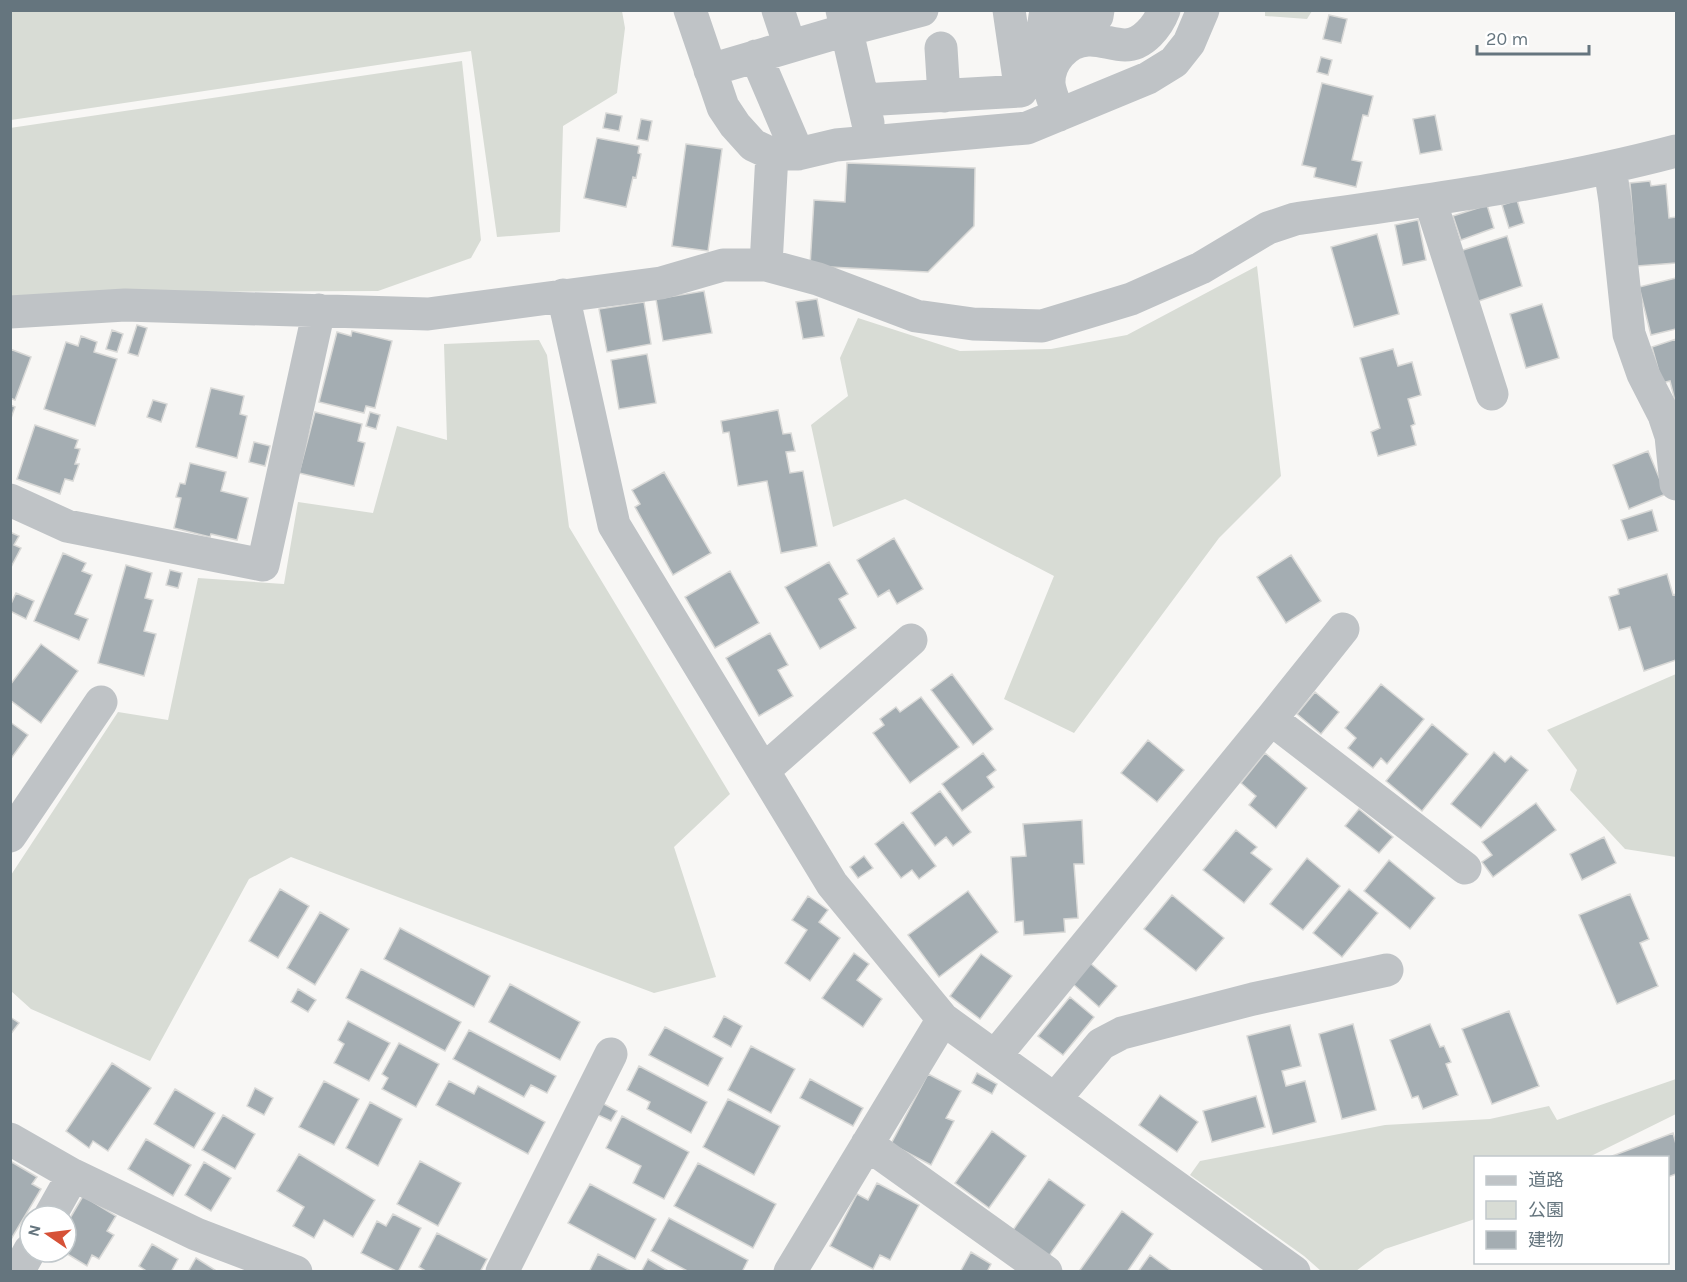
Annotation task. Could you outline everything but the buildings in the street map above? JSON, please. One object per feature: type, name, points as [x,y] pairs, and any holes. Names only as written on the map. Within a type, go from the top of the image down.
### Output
[{"type":"street","points":[[778,10],[790,46]]},
{"type":"street","points":[[710,70],[790,46],[844,20],[922,10]]},
{"type":"street","points":[[1009,10],[1027,128]]},
{"type":"street","points":[[863,100],[944,96],[1019,79],[1040,51],[1045,16],[1097,16],[1098,10]]},
{"type":"street","points":[[1059,115],[1049,85],[1052,64],[1066,48],[1087,39],[1126,45],[1144,38],[1160,23],[1164,10]]},
{"type":"street","points":[[699,13],[710,70],[723,106],[735,125],[753,145],[785,154],[836,145],[1027,128],[1148,78],[1174,62],[1189,44],[1203,10]]},
{"type":"street","points":[[844,20],[872,142]]},
{"type":"street","points":[[941,48],[944,96]]},
{"type":"street","points":[[756,56],[785,154],[766,266]]},
{"type":"street","points":[[10,312],[125,305],[428,314],[661,283],[723,266],[766,266],[818,279],[916,316],[973,324],[1042,326],[1131,298],[1181,277],[1201,268],[1268,228],[1295,219],[1430,200],[1610,168],[1677,151]]},
{"type":"street","points":[[1610,168],[1629,334],[1643,374],[1664,415],[1671,436],[1677,484]]},
{"type":"street","points":[[1430,200],[1492,394]]},
{"type":"street","points":[[563,295],[614,525],[832,884],[943,1019],[1294,1272]]},
{"type":"street","points":[[10,501],[67,526],[263,565],[319,310]]},
{"type":"street","points":[[996,1055],[1343,629]]},
{"type":"street","points":[[764,770],[911,640]]},
{"type":"street","points":[[10,836],[101,702]]},
{"type":"street","points":[[1271,719],[1465,868]]},
{"type":"street","points":[[1055,1099],[1101,1044],[1122,1033],[1253,999],[1387,970]]},
{"type":"street","points":[[790,1272],[943,1019]]},
{"type":"street","points":[[502,1272],[611,1054]]},
{"type":"street","points":[[10,1139],[73,1175],[196,1234],[296,1272]]},
{"type":"street","points":[[867,1144],[1046,1272]]},
{"type":"street","points":[[57,1204],[73,1175]]},
{"type":"green space","points":[[1265,10],[1312,11],[1307,19],[1265,16]]},
{"type":"green space","points":[[11,11],[622,11],[625,28],[617,93],[563,126],[560,232],[497,237],[471,51],[11,120]]},
{"type":"green space","points":[[462,61],[481,240],[471,258],[378,291],[165,292],[11,299],[10,128]]},
{"type":"green space","points":[[1257,266],[1281,476],[1219,538],[1074,733],[1004,699],[1054,576],[905,499],[833,527],[811,425],[848,396],[840,358],[858,318],[960,351],[1051,349],[1127,335]]},
{"type":"green space","points":[[539,340],[547,355],[569,527],[730,794],[674,847],[716,977],[654,993],[291,857],[249,879],[150,1061],[31,1009],[11,991],[11,875],[118,712],[168,720],[198,578],[284,584],[298,502],[373,513],[397,426],[447,440],[444,344]]},
{"type":"green space","points":[[1676,674],[1676,857],[1625,849],[1570,790],[1577,770],[1547,730]]},
{"type":"green space","points":[[1676,1079],[1676,1114],[1591,1156],[1474,1156],[1474,1219],[1385,1249],[1356,1271],[1321,1271],[1304,1256],[1190,1175],[1200,1161],[1385,1125],[1490,1119],[1549,1106],[1557,1120]]}]
